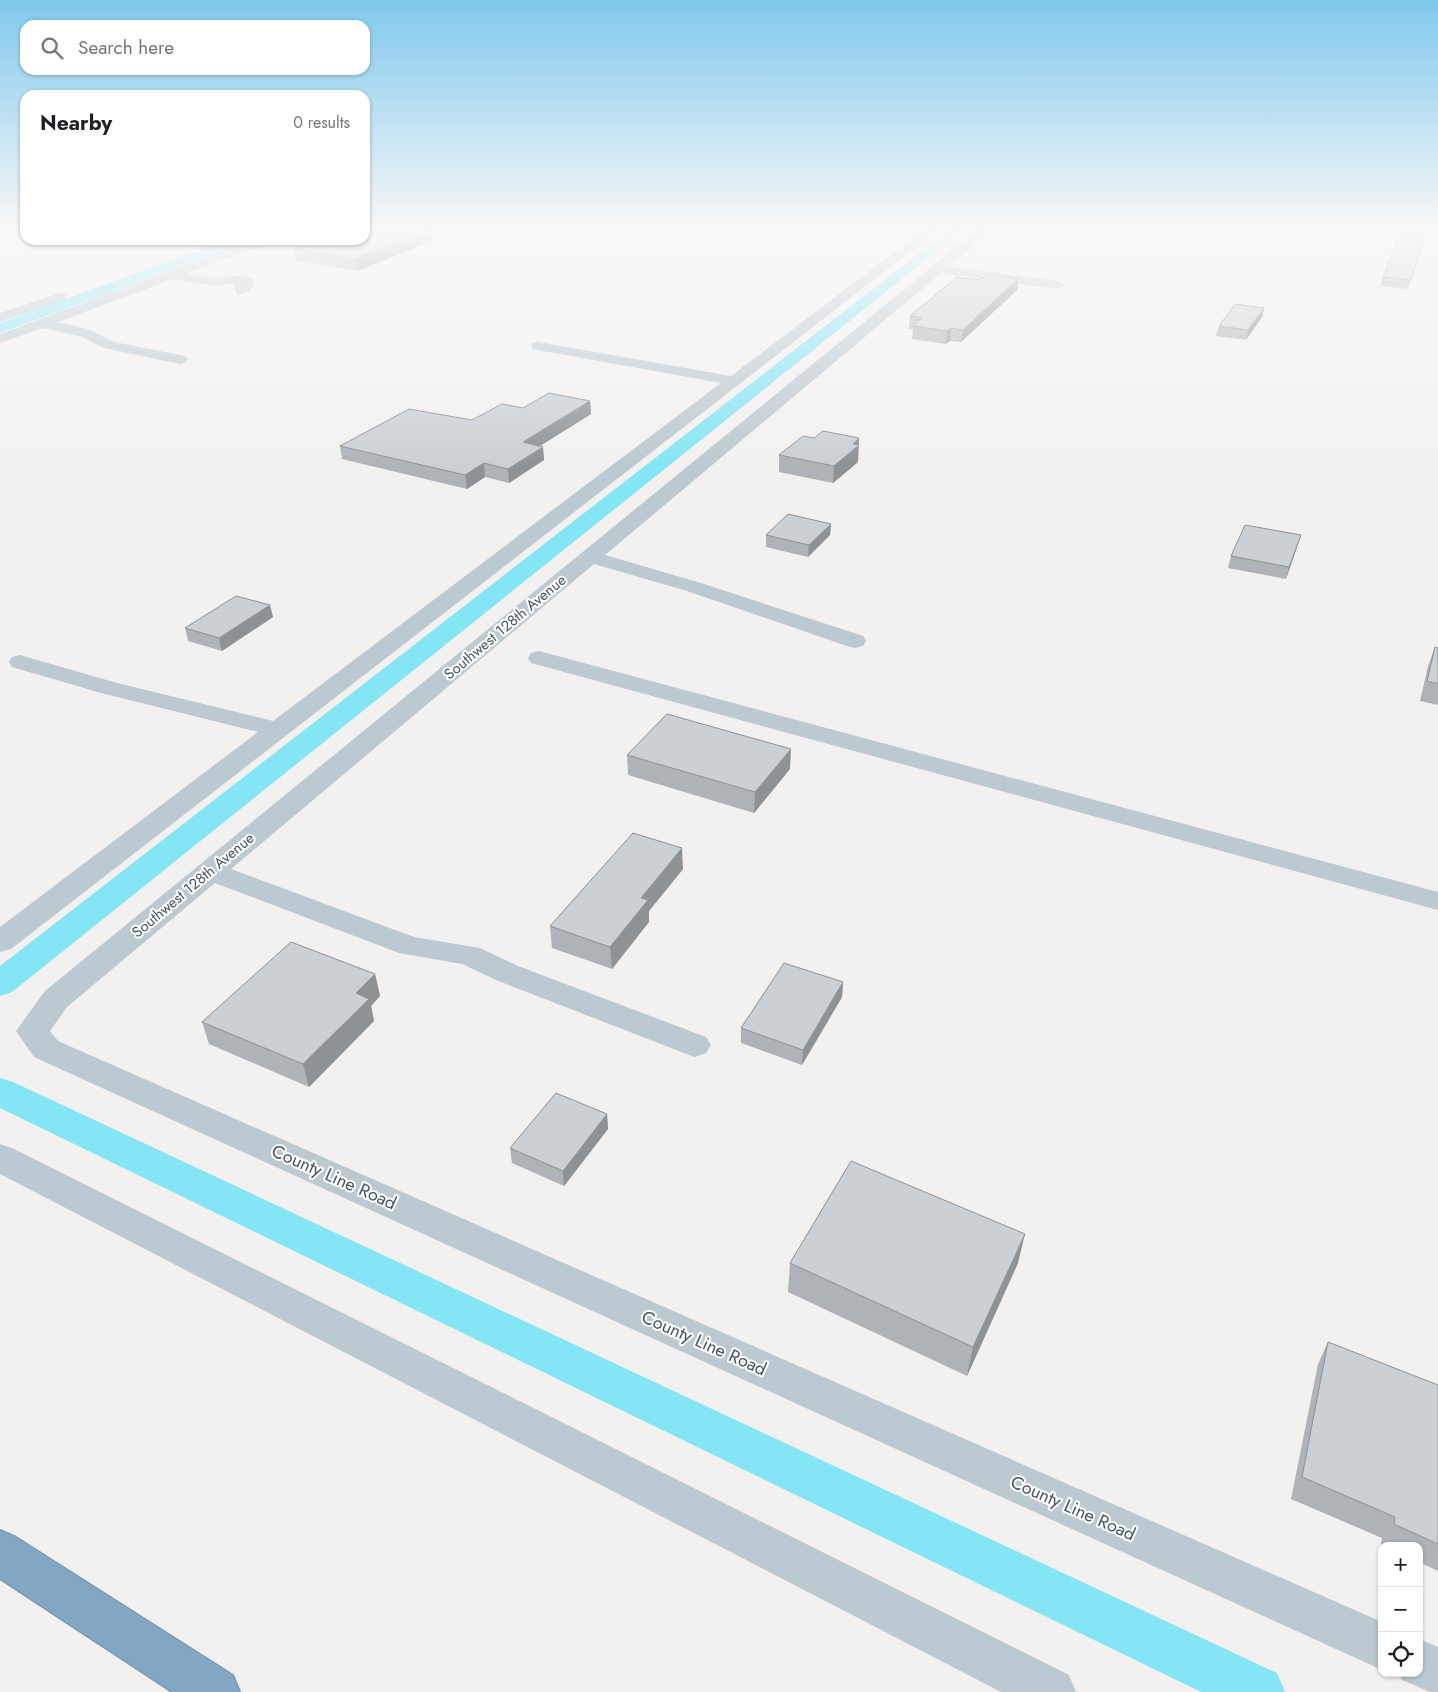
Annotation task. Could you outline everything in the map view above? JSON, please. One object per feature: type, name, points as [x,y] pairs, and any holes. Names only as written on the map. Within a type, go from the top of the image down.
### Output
[{"type":"highway","points":[[0,1553],[216,1692]]},
{"type":"street","points":[[0,318],[25,309]]},
{"type":"street","points":[[0,339],[82,309]]},
{"type":"street","points":[[0,942],[829,309]]},
{"type":"street","name":"Southwest 128th Avenue","points":[[32,1031],[56,999],[890,309]]},
{"type":"street","points":[[42,324],[85,332],[109,345],[180,359]]},
{"type":"street","points":[[538,346],[736,380]]},
{"type":"street","points":[[590,557],[694,587],[855,641]]},
{"type":"street","points":[[539,658],[1438,901]]},
{"type":"street","points":[[20,662],[109,688],[278,730]]},
{"type":"street","points":[[210,872],[410,946],[469,955],[507,973],[695,1045]]},
{"type":"street","name":"County Line Road","points":[[32,1031],[46,1049],[1378,1644]]},
{"type":"street","points":[[0,1158],[1052,1692]]},
{"type":"street","points":[[1423,1665],[1438,1671]]},
{"type":"building","points":[[918,309],[986,309],[963,330],[951,328],[947,331],[913,326],[922,318],[910,316]]},
{"type":"building","points":[[1231,309],[1263,309],[1248,330],[1219,326]]},
{"type":"building","points":[[549,393],[590,401],[523,442],[543,447],[508,469],[484,463],[465,475],[340,446],[409,409],[472,420],[502,404],[523,408]]},
{"type":"building","points":[[823,431],[859,438],[853,444],[859,445],[834,466],[779,455],[803,436],[814,438]]},
{"type":"building","points":[[788,514],[831,524],[809,545],[766,535]]},
{"type":"building","points":[[1245,525],[1301,535],[1289,567],[1231,556]]},
{"type":"building","points":[[236,596],[270,605],[219,638],[185,628]]},
{"type":"building","points":[[1435,647],[1438,648],[1438,684],[1427,681]]},
{"type":"building","points":[[667,714],[791,749],[755,792],[627,755]]},
{"type":"building","points":[[633,833],[682,848],[641,898],[648,900],[610,947],[550,926]]},
{"type":"building","points":[[291,942],[375,974],[356,993],[369,999],[303,1064],[202,1022]]},
{"type":"building","points":[[784,963],[843,982],[803,1050],[741,1028]]},
{"type":"building","points":[[556,1093],[607,1114],[563,1171],[510,1148]]},
{"type":"building","points":[[851,1161],[1025,1234],[973,1347],[790,1263]]},
{"type":"building","points":[[1328,1342],[1438,1385],[1438,1544],[1394,1524],[1395,1517],[1302,1477]]},
{"type":"waterway","points":[[0,328],[52,309]]},
{"type":"waterway","points":[[0,984],[857,309]]},
{"type":"waterway","points":[[0,1092],[1258,1692]]}]
